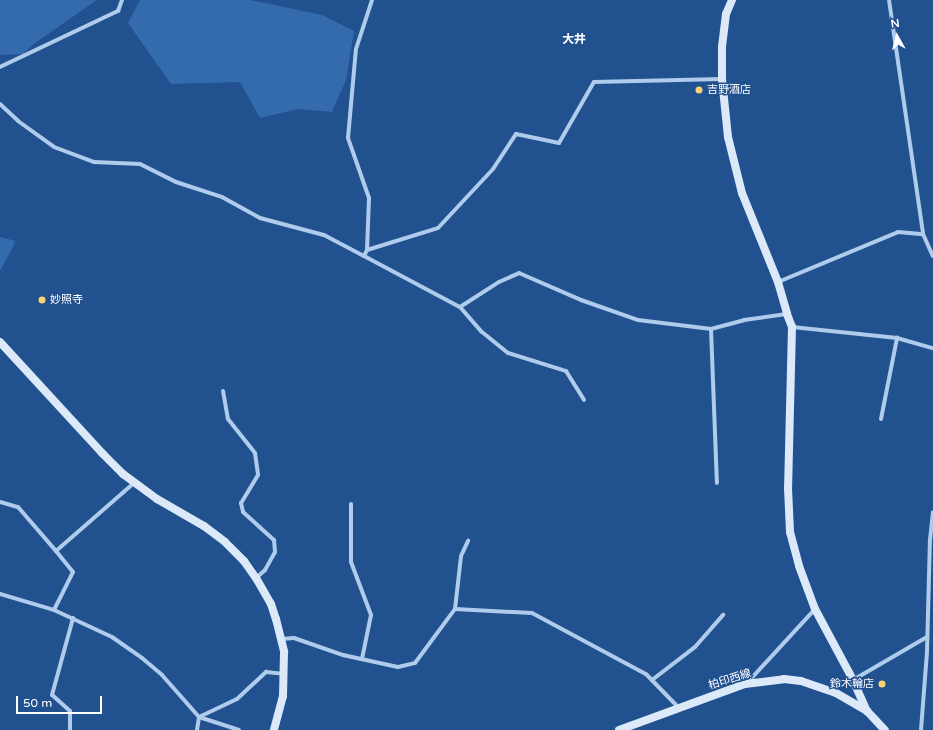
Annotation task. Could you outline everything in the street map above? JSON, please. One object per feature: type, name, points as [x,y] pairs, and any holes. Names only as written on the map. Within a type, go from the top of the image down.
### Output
[{"type":"street","points":[[0,67],[118,11],[122,0]]},
{"type":"street","points":[[364,256],[367,250],[369,198],[348,138],[356,49],[372,0]]},
{"type":"street","points":[[732,0],[726,14],[722,47],[722,79],[728,137],[742,193],[778,282],[792,327],[788,488],[790,532],[799,566],[815,609],[853,680],[867,711]]},
{"type":"street","points":[[889,0],[923,234],[933,256]]},
{"type":"street","points":[[367,250],[438,228],[493,169],[516,134],[559,142],[594,82],[722,79]]},
{"type":"street","points":[[0,104],[18,121],[54,147],[94,162],[140,164],[176,182],[222,197],[260,218],[324,235],[460,307],[482,332],[508,353],[566,371],[584,400]]},
{"type":"street","points":[[778,282],[898,232],[923,234]]},
{"type":"street","points":[[460,307],[499,282],[519,273],[581,300],[638,320],[712,329],[744,320],[787,314]]},
{"type":"street","points":[[792,327],[897,338],[933,348]]},
{"type":"street","points":[[712,329],[717,483]]},
{"type":"street","points":[[881,418],[897,338]]},
{"type":"street","points":[[0,342],[102,453],[134,483],[157,499],[215,534],[234,551],[256,578],[270,604],[281,639],[284,674],[282,696],[274,730]]},
{"type":"street","points":[[223,391],[228,419],[255,453],[258,475],[241,504],[243,512],[274,540],[275,552],[265,570],[256,578]]},
{"type":"street","points":[[56,551],[134,483]]},
{"type":"street","points":[[0,502],[18,507],[74,572],[54,610]]},
{"type":"street","points":[[351,504],[351,562],[372,615],[362,659]]},
{"type":"street","points":[[920,730],[927,652],[933,512]]},
{"type":"street","points":[[281,639],[294,638],[343,655],[398,667],[415,663],[455,609],[461,556],[468,541]]},
{"type":"street","points":[[0,594],[54,610],[112,637],[142,658],[175,687],[199,717],[239,730]]},
{"type":"street","points":[[455,609],[532,613],[646,674],[679,708]]},
{"type":"street","points":[[745,684],[815,609]]},
{"type":"street","points":[[652,680],[695,647],[724,615]]},
{"type":"street","points":[[70,730],[70,711],[52,695],[73,618]]},
{"type":"street","points":[[853,680],[927,637]]},
{"type":"street","points":[[927,652],[933,654]]},
{"type":"street","points":[[199,717],[237,699],[266,672],[284,674]]},
{"type":"street","name":"柏印西線","points":[[619,730],[745,684],[784,680],[801,681],[836,693],[867,711],[885,730]]},
{"type":"street","points":[[197,730],[199,717]]},
{"type":"shaded area","points":[[0,0],[97,0],[35,43],[23,54],[0,55]]},
{"type":"shaded area","points":[[140,0],[250,0],[322,15],[354,31],[346,80],[332,112],[298,109],[260,118],[240,82],[171,84],[128,23]]},
{"type":"shaded area","points":[[0,237],[16,241],[0,271]]},
{"type":"place","name":"吉野酒店","points":[[699,90]]},
{"type":"place","name":"妙照寺","points":[[42,300]]},
{"type":"place","name":"鈴木輪店","points":[[882,684]]},
{"type":"district","name":"大井","points":[[574,40]]}]
